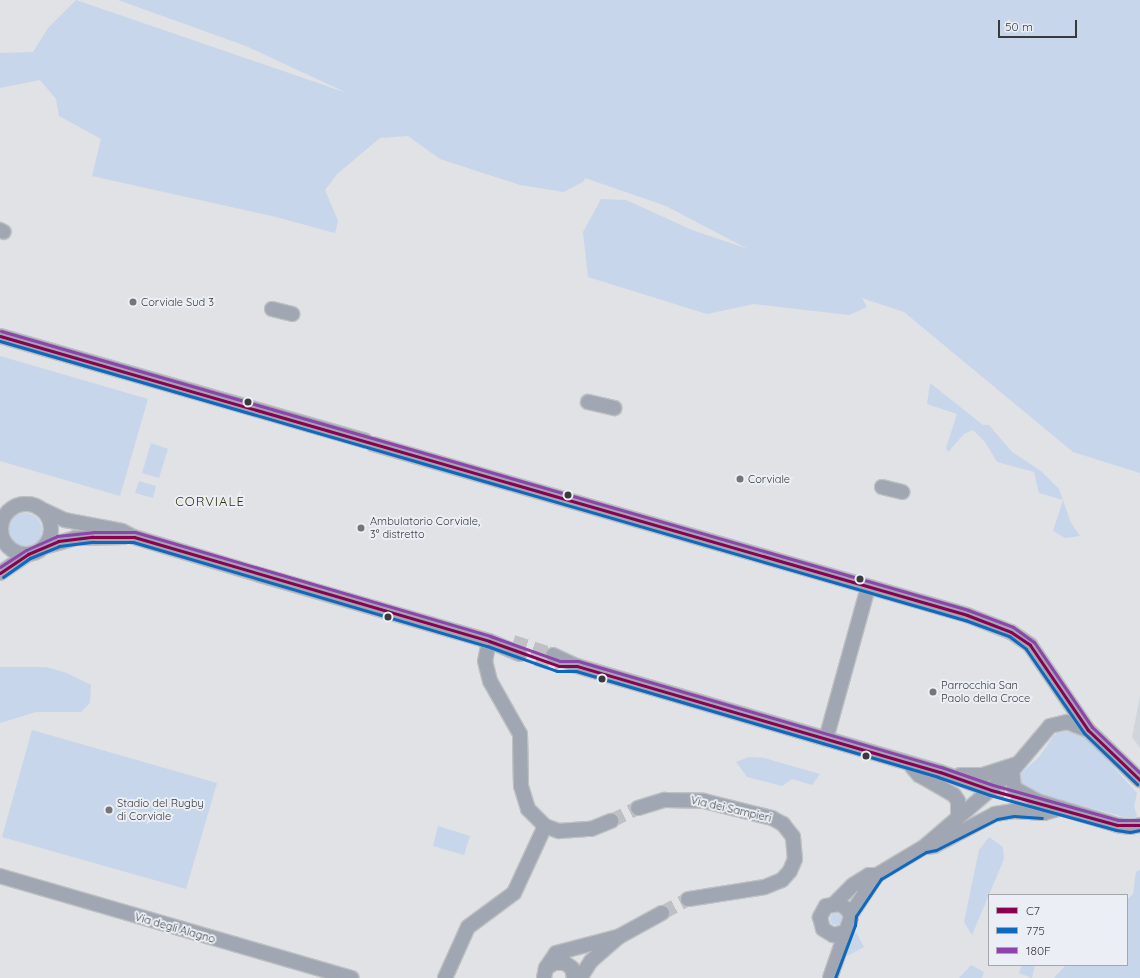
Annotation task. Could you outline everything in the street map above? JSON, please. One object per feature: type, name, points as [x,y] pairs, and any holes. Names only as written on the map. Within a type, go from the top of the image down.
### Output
[{"type":"street","points":[[272,309],[292,314]]},
{"type":"street","points":[[0,336],[836,579],[967,615],[1022,638],[1030,645],[1088,730],[1140,780]]},
{"type":"street","points":[[588,402],[614,408]]},
{"type":"street","points":[[882,487],[902,492]]},
{"type":"street","points":[[28,554],[21,554],[8,547],[1,528],[10,510],[19,506],[29,505],[65,520],[112,528],[134,537],[516,648]]},
{"type":"street","points":[[39,508],[50,523],[50,536],[44,547]]},
{"type":"street","points":[[0,573],[28,554],[44,547],[82,537],[134,537]]},
{"type":"street","points":[[826,739],[868,588]]},
{"type":"street","points":[[493,642],[485,661],[490,681],[520,734],[523,797],[528,809],[545,826],[574,832],[611,821]]},
{"type":"street","points":[[556,661],[940,772],[991,790]]},
{"type":"street","points":[[830,978],[839,957],[845,932],[850,924],[851,914],[877,875],[924,847],[991,790],[1015,767],[1046,729],[1056,723],[1067,722],[1088,730]]},
{"type":"street","points":[[909,763],[919,775],[954,795],[958,801],[958,817]]},
{"type":"street","points":[[940,772],[982,775],[1015,767]]},
{"type":"street","points":[[1015,767],[1014,788],[1037,801],[1117,825],[1130,827],[1140,825]]},
{"type":"street","name":"Via dei Sampieri","points":[[638,808],[665,800],[704,801],[772,818],[783,824],[793,837],[795,859],[790,871],[782,880],[765,887],[688,899]]},
{"type":"street","points":[[924,847],[934,846],[995,814],[1014,811],[1044,813],[1061,808]]},
{"type":"street","points":[[445,978],[468,927],[508,899],[516,890],[545,826]]},
{"type":"street","points":[[845,932],[837,935],[829,933],[821,925],[820,917],[826,906],[835,903],[853,885],[869,875],[877,875]]},
{"type":"street","name":"Via degli Alagno","points":[[0,876],[351,978]]},
{"type":"street","points":[[835,903],[845,906],[851,914]]},
{"type":"street","points":[[580,978],[591,961],[620,936],[662,913]]},
{"type":"street","points":[[829,933],[832,951],[830,978]]},
{"type":"street","points":[[545,973],[554,955],[561,951],[620,936]]},
{"type":"street","points":[[545,973],[554,963],[565,963],[572,968],[574,978]]},
{"type":"shaded area","points":[[76,0],[347,93],[246,46],[118,0],[1140,0],[1140,473],[1073,452],[904,312],[862,298],[867,307],[849,315],[754,304],[707,314],[588,277],[583,232],[601,199],[626,200],[692,230],[748,249],[666,206],[585,178],[584,181],[564,192],[520,185],[440,159],[408,136],[380,138],[337,174],[325,190],[338,221],[335,233],[276,217],[92,176],[101,139],[59,116],[56,99],[40,80],[0,88],[0,53],[33,52],[48,28]]},
{"type":"shaded area","points":[[0,356],[148,399],[120,496],[0,461]]},
{"type":"shaded area","points":[[930,383],[983,425],[989,425],[1012,452],[1041,471],[1059,489],[1063,500],[1039,493],[1034,472],[997,462],[985,442],[973,430],[964,434],[948,452],[946,448],[957,414],[927,404]]},
{"type":"shaded area","points":[[151,443],[168,449],[159,478],[142,473]]},
{"type":"shaded area","points":[[139,481],[156,486],[153,498],[135,493]]},
{"type":"shaded area","points":[[1063,500],[1071,523],[1080,536],[1065,538],[1053,531]]},
{"type":"shaded area","points":[[28,513],[35,515],[40,520],[42,530],[40,540],[35,545],[22,547],[15,545],[10,540],[8,527],[10,520],[15,515]]},
{"type":"shaded area","points":[[0,667],[46,667],[67,673],[91,685],[90,703],[81,712],[36,712],[0,723]]},
{"type":"shaded area","points":[[1140,696],[1140,748],[1132,737]]},
{"type":"shaded area","name":"Stadio del Rugby di Corviale","points":[[32,730],[217,783],[186,889],[2,837]]},
{"type":"shaded area","points":[[1068,730],[1082,733],[1137,793],[1134,806],[1137,816],[1131,819],[1021,789],[1019,775],[1039,757],[1054,735],[1060,731]]},
{"type":"shaded area","points":[[749,757],[764,758],[820,774],[812,785],[792,779],[782,786],[747,777],[736,762]]},
{"type":"shaded area","points":[[438,826],[470,836],[464,855],[433,846]]},
{"type":"shaded area","points":[[989,837],[1003,847],[1004,859],[972,935],[964,922],[979,850]]},
{"type":"shaded area","points":[[1140,870],[1140,978],[1054,978],[1065,966],[1128,966],[1128,899],[1133,894],[1136,872]]},
{"type":"shaded area","points":[[834,913],[838,913],[842,919],[838,925],[834,925],[830,921],[830,917]]},
{"type":"shaded area","points":[[856,932],[864,947],[847,956],[847,942]]},
{"type":"shaded area","points":[[971,965],[984,972],[982,978],[959,978]]},
{"type":"shaded area","points":[[1022,966],[1035,966],[1032,978],[1019,973]]},
{"type":"tunnel","points":[[513,642],[553,655]]},
{"type":"tunnel","points":[[536,659],[559,666]]},
{"type":"tunnel","points":[[991,790],[1032,800]]},
{"type":"tunnel","points":[[611,821],[638,808]]},
{"type":"tunnel","points":[[662,913],[688,899]]},
{"type":"transit line","name":"180F","points":[[1,331],[968,610],[1013,627],[1034,642],[1092,727],[1140,773]]},
{"type":"transit line","name":"C7","points":[[0,336],[967,615],[1011,632],[1030,645],[1088,730],[1140,780]]},
{"type":"transit line","name":"775","points":[[0,341],[965,620],[1009,636],[1026,649],[1084,733],[1137,784]]},
{"type":"transit line","name":"180F","points":[[0,567],[26,550],[57,536],[93,532],[135,532],[490,636],[560,661],[578,661],[941,767],[993,785],[1118,820],[1139,820]]},
{"type":"transit line","name":"C7","points":[[0,573],[28,554],[58,541],[93,537],[134,537],[489,641],[559,666],[577,666],[940,772],[991,790],[1117,825],[1140,825]]},
{"type":"transit line","name":"775","points":[[3,577],[30,558],[59,546],[93,542],[133,542],[487,646],[557,671],[576,671],[938,777],[990,795],[1116,830],[1130,832],[1140,830]]},
{"type":"transit line","name":"775","points":[[835,978],[855,925],[856,916],[881,879],[926,852],[936,850],[997,819],[1014,816],[1042,818]]},
{"type":"place","name":"Corviale Sud 3","points":[[133,302]]},
{"type":"place","name":"Corviale","points":[[740,479]]},
{"type":"place","name":"Ambulatorio Corviale, 3° distretto","points":[[361,528]]},
{"type":"place","name":"Parrocchia San Paolo della Croce","points":[[933,692]]},
{"type":"place","name":"Stadio del Rugby di Corviale","points":[[109,810]]},
{"type":"district","name":"CORVIALE","points":[[210,501]]}]
